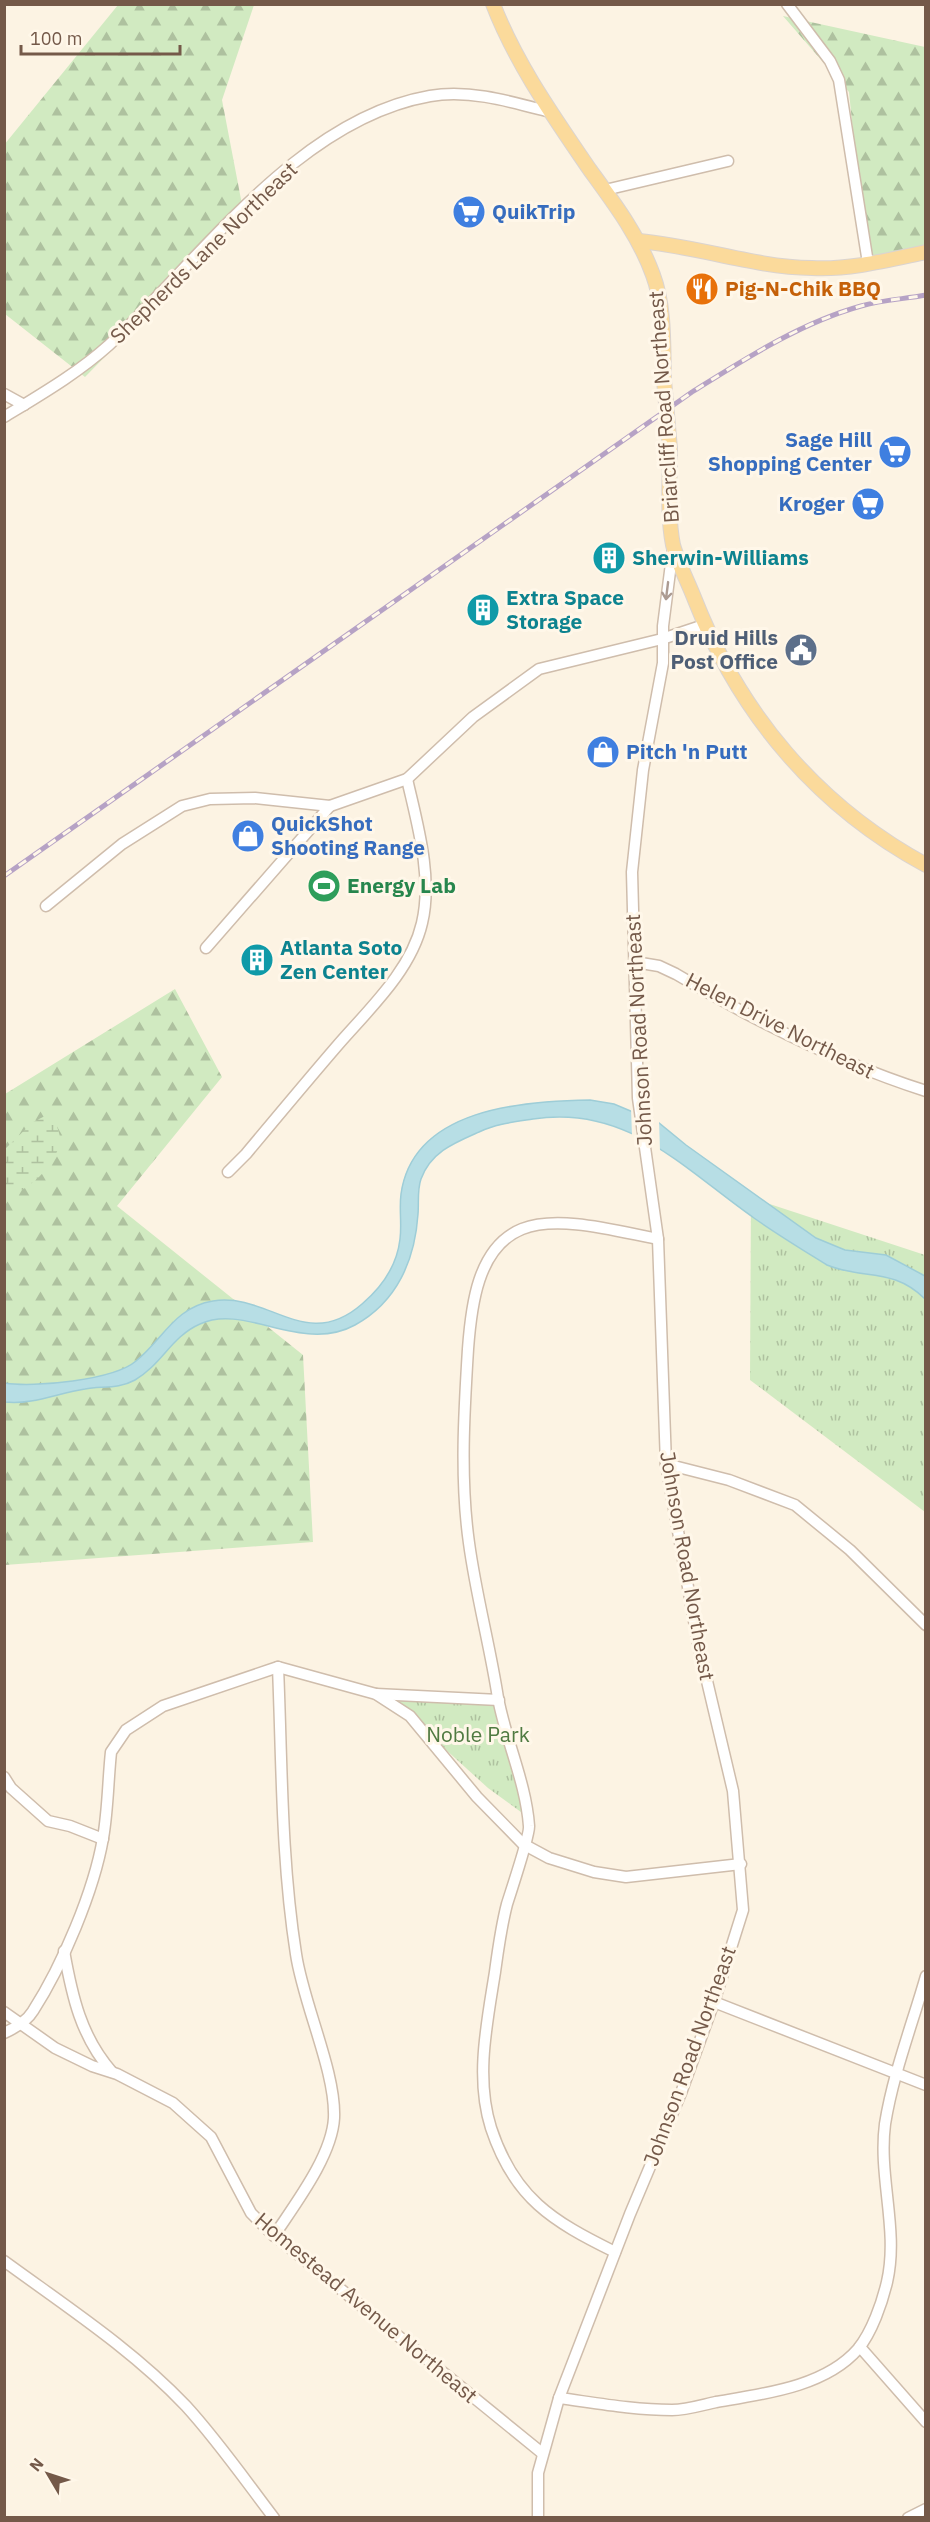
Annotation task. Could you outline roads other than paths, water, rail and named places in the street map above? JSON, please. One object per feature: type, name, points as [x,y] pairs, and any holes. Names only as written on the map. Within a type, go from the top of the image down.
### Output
[{"type":"main road","name":"Briarcliff Road Northeast","points":[[492,4],[511,46],[550,112],[639,241],[654,277],[661,319],[670,449],[673,544],[704,626],[755,716],[794,763],[850,816],[899,850],[926,864]]},
{"type":"main road","points":[[639,241],[788,267],[824,268],[868,263],[926,252]]},
{"type":"street","points":[[787,4],[830,61],[839,80],[868,263]]},
{"type":"street","name":"Shepherds Lane Northeast","points":[[4,417],[63,380],[108,345],[186,264],[274,180],[355,121],[392,106],[431,96],[489,96],[550,112]]},
{"type":"street","points":[[605,190],[728,161]]},
{"type":"street","points":[[4,394],[24,405]]},
{"type":"street","name":"Johnson Road Northeast","points":[[538,2517],[538,2473],[559,2398],[615,2252],[681,2093],[714,2002],[743,1910],[741,1864],[733,1791],[698,1643],[666,1464],[658,1239],[638,1098],[632,872],[635,827],[663,663],[662,639],[673,544]]},
{"type":"street","points":[[46,906],[122,844],[182,806],[210,799],[255,798],[330,806],[406,779],[473,717],[539,669],[662,639],[704,626]]},
{"type":"street","points":[[228,1172],[377,1001],[413,949],[423,922],[424,888],[418,831],[406,779]]},
{"type":"street","points":[[206,948],[330,806]]},
{"type":"street","name":"Helen Drive Northeast","points":[[634,962],[658,966],[676,974],[794,1038],[866,1072],[926,1091]]},
{"type":"street","points":[[615,2252],[558,2220],[525,2194],[505,2163],[490,2126],[482,2082],[486,2025],[503,1917],[523,1844],[530,1830],[499,1700],[469,1542],[463,1426],[470,1323],[477,1281],[491,1254],[521,1229],[541,1225],[591,1225],[658,1239]]},
{"type":"street","points":[[666,1464],[729,1480],[795,1505],[850,1550],[926,1625]]},
{"type":"street","points":[[4,2033],[20,2024],[32,2013],[64,1952],[81,1912],[103,1839],[111,1752],[126,1730],[163,1706],[278,1667],[376,1694],[499,1700]]},
{"type":"street","points":[[274,2235],[323,2154],[334,2119],[326,2072],[296,1956],[286,1875],[278,1667]]},
{"type":"street","points":[[376,1694],[410,1716],[477,1797],[523,1844],[549,1858],[594,1872],[626,1877],[741,1864]]},
{"type":"street","points":[[4,1777],[11,1788],[48,1821],[103,1839]]},
{"type":"street","points":[[64,1952],[78,2014],[97,2052],[112,2072]]},
{"type":"street","points":[[559,2398],[628,2408],[674,2410],[782,2390],[846,2361],[860,2347],[879,2310],[888,2280],[891,2225],[883,2169],[885,2125],[896,2075],[926,1976]]},
{"type":"street","points":[[714,2002],[926,2085]]},
{"type":"street","name":"Homestead Avenue Northeast","points":[[4,2012],[55,2048],[112,2072],[173,2103],[211,2137],[251,2213],[274,2235],[542,2453]]},
{"type":"street","points":[[4,2261],[84,2320],[164,2385],[207,2430],[274,2517]]},
{"type":"street","points":[[860,2347],[926,2422]]},
{"type":"street","points":[[908,2517],[926,2509]]},
{"type":"water","points":[[590,1100],[614,1104],[659,1123],[816,1238],[845,1250],[886,1255],[925,1276],[925,1299],[901,1282],[827,1265],[754,1218],[653,1144],[626,1131],[597,1121],[567,1117],[533,1119],[485,1129],[437,1155],[421,1179],[413,1248],[401,1278],[393,1292],[382,1304],[370,1316],[355,1325],[335,1332],[315,1334],[236,1319],[217,1319],[190,1329],[152,1367],[129,1383],[91,1388],[35,1400],[5,1402],[5,1383],[34,1384],[73,1381],[125,1368],[146,1352],[179,1317],[200,1304],[213,1301],[233,1301],[305,1322],[323,1323],[342,1318],[369,1297],[392,1267],[400,1239],[401,1194],[410,1165],[426,1143],[448,1127],[475,1115],[534,1103]]},
{"type":"railway","points":[[4,876],[692,392],[774,343],[816,322],[869,304],[926,295]]},
{"type":"place","name":"QuikTrip","points":[[469,212]]},
{"type":"place","name":"Pig-N-Chik BBQ","points":[[702,289]]},
{"type":"place","name":"Sage Hill Shopping Center","points":[[895,452]]},
{"type":"place","name":"Kroger","points":[[868,504]]},
{"type":"place","name":"Sherwin-Williams","points":[[609,558]]},
{"type":"place","name":"Extra Space Storage","points":[[483,610]]},
{"type":"place","name":"Druid Hills Post Office","points":[[801,650]]},
{"type":"place","name":"Pitch 'n Putt","points":[[603,752]]},
{"type":"place","name":"QuickShot Shooting Range","points":[[248,836]]},
{"type":"place","name":"Energy Lab","points":[[324,886]]},
{"type":"place","name":"Atlanta Soto Zen Center","points":[[257,960]]},
{"type":"park label","name":"Noble Park","points":[[478,1735]]}]
